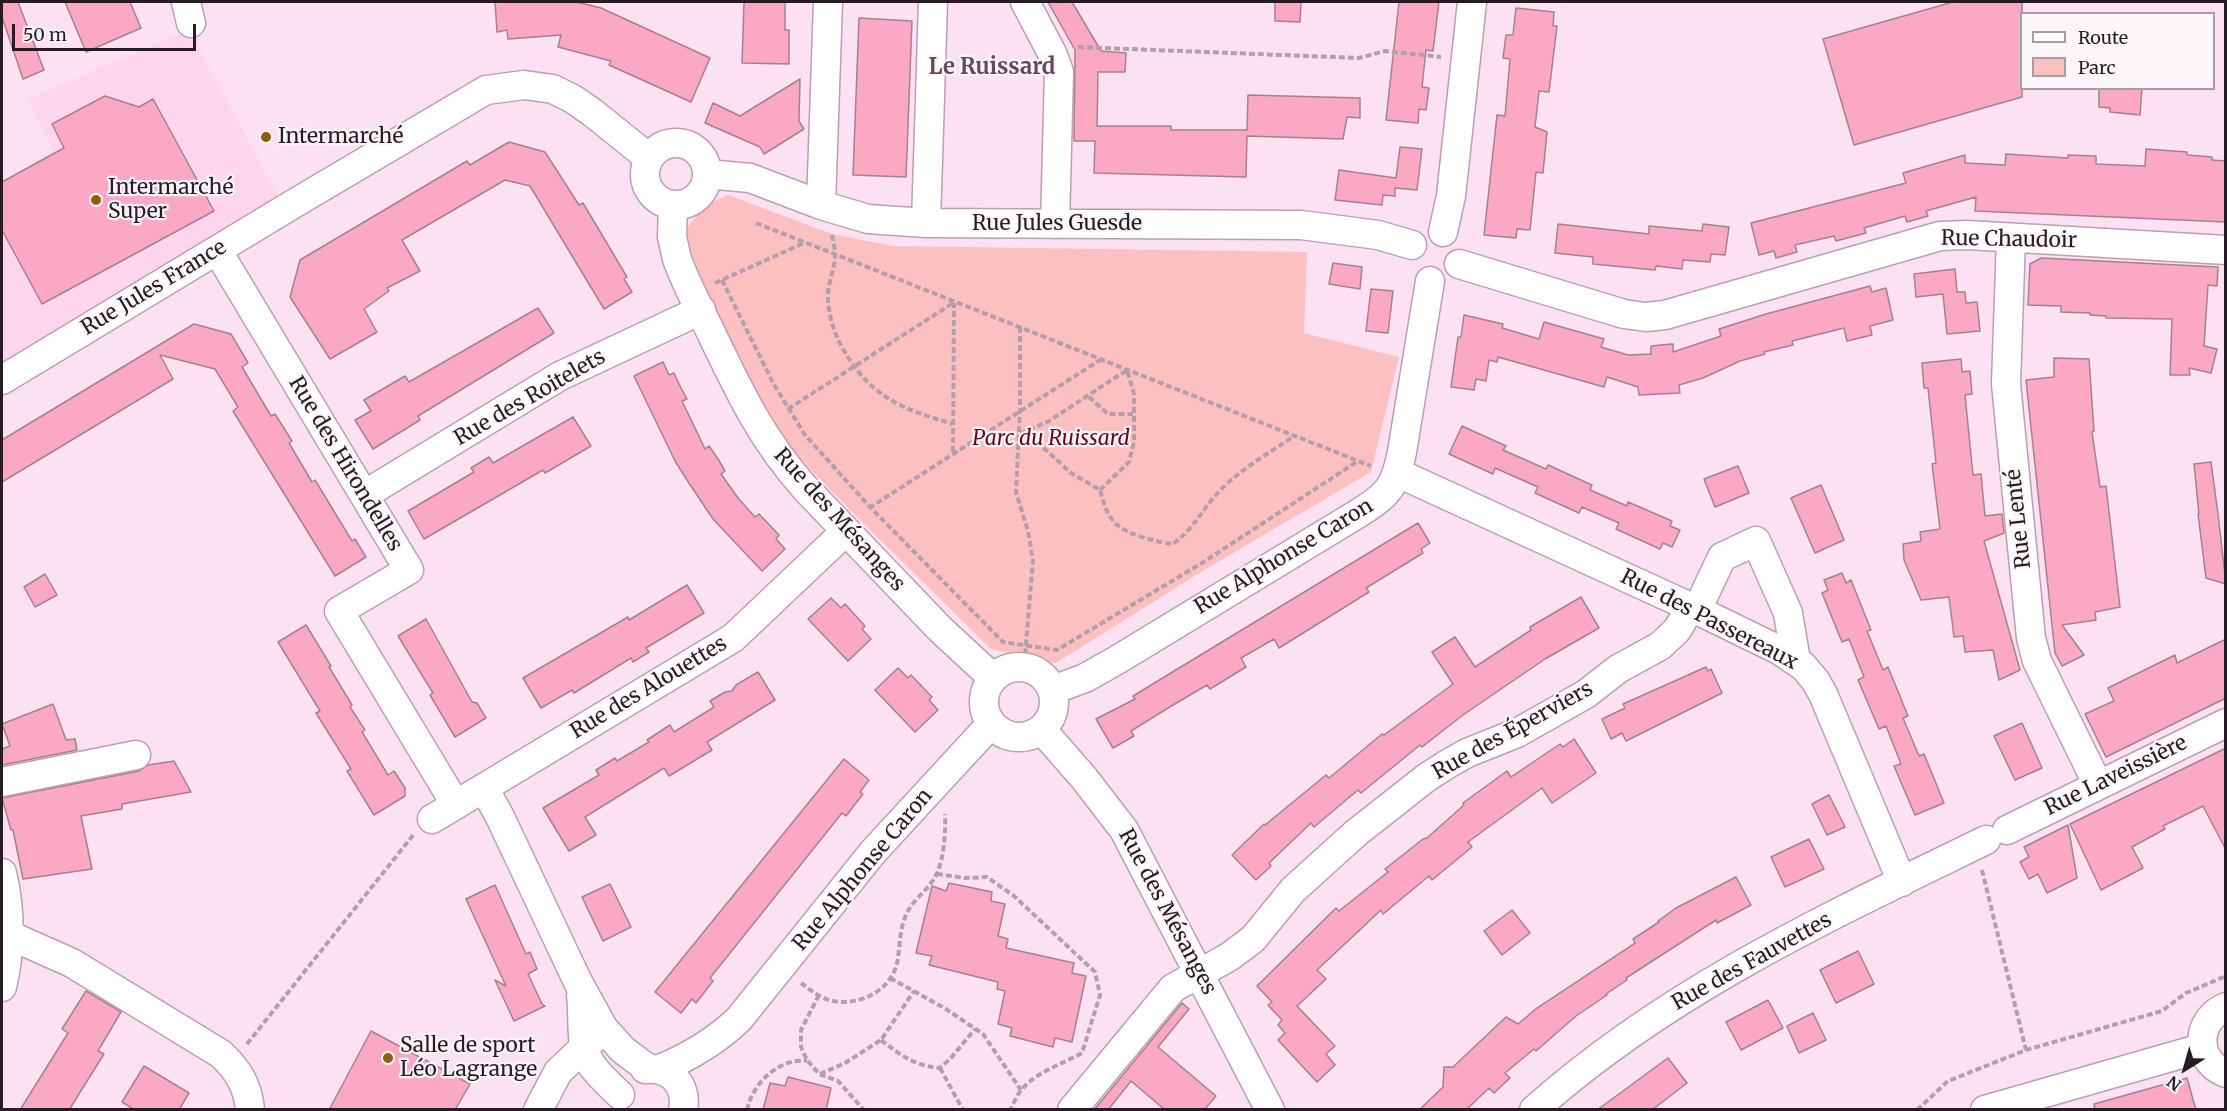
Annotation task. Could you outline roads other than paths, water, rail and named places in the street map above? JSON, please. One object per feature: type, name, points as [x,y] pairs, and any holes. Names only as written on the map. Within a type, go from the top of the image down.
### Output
[{"type":"street","points":[[828,2],[829,208]]},
{"type":"street","points":[[926,223],[933,2]]},
{"type":"street","points":[[1024,2],[1053,55],[1059,78],[1055,224]]},
{"type":"street","points":[[1443,232],[1451,196],[1472,2]]},
{"type":"street","name":"Rue Jules France","points":[[2,380],[477,94],[495,88],[532,86],[562,93],[593,113],[649,158]]},
{"type":"street","points":[[668,144],[687,144],[702,156],[707,174],[706,184],[699,196],[687,203],[673,205],[660,201],[649,190],[645,172],[649,158],[659,148],[668,144]]},
{"type":"street","name":"Rue Jules Guesde","points":[[707,174],[750,177],[829,208],[868,219],[926,223],[1301,225],[1378,235],[1412,245]]},
{"type":"street","name":"Rue des Mésanges","points":[[673,205],[674,248],[681,270],[760,430],[784,465],[846,531],[945,634],[993,678]]},
{"type":"street","points":[[1432,231],[1443,232],[1457,243],[1460,253],[1459,264],[1449,277],[1440,281],[1430,281],[1420,277],[1413,269],[1409,256],[1416,239],[1432,231]]},
{"type":"street","name":"Rue Chaudoir","points":[[1459,264],[1636,317],[1665,315],[1927,239],[1953,235],[2226,250]]},
{"type":"street","name":"Rue Lenté","points":[[2011,238],[2006,384],[2031,638],[2037,661],[2098,785]]},
{"type":"street","name":"Rue des Hirondelles","points":[[217,250],[409,570],[339,611],[444,812]]},
{"type":"street","name":"Rue Alphonse Caron","points":[[1053,690],[1085,678],[1108,665],[1359,513],[1391,488],[1398,473],[1430,281]]},
{"type":"street","name":"Rue des Roitelets","points":[[364,495],[560,376],[696,302]]},
{"type":"street","name":"Rue des Passereaux","points":[[1398,473],[1694,609],[1779,650],[1796,661],[1809,672],[1823,694],[1902,882]]},
{"type":"street","name":"Rue des Alouettes","points":[[444,812],[733,638],[846,531]]},
{"type":"street","name":"Rue des Éperviers","points":[[1072,1110],[1178,983],[1229,957],[1253,939],[1300,883],[1356,833],[1426,778],[1467,753],[1517,733],[1594,688],[1618,669],[1665,641],[1694,609],[1722,557],[1756,541],[1788,613],[1796,661]]},
{"type":"street","points":[[1025,656],[1053,690],[1054,712],[1042,730],[1032,735],[1015,737],[1005,734],[991,724],[984,703],[985,692],[993,678],[1025,656]]},
{"type":"street","name":"Rue Laveissière","points":[[1990,838],[2226,723]]},
{"type":"street","name":"Rue Alphonse Caron","points":[[683,1107],[697,1079],[724,1045],[739,1019],[873,852],[991,724]]},
{"type":"street","name":"Rue des Mésanges","points":[[1042,730],[1095,791],[1124,830],[1270,1110]]},
{"type":"street","points":[[2,782],[136,755]]},
{"type":"street","points":[[484,788],[578,982],[582,1005],[595,1037],[591,1064],[621,1102]]},
{"type":"street","name":"Rue des Fauvettes","points":[[1534,1110],[1615,1044],[1695,990],[1769,948],[1990,838]]},
{"type":"street","points":[[2,873],[9,935],[2,987]]},
{"type":"street","points":[[9,935],[72,963],[210,1046],[231,1064],[243,1081],[250,1110]]},
{"type":"street","points":[[2226,1007],[2216,1012],[2207,1021],[2202,1036],[2202,1048],[2210,1063],[2226,1073]]},
{"type":"street","name":"Rue Alphonse Caron","points":[[621,1102],[629,1077],[694,1053],[739,1019]]},
{"type":"street","points":[[595,1037],[623,1050],[653,1069],[669,1073],[678,1082],[684,1094],[683,1107]]},
{"type":"street","points":[[538,1110],[558,1072],[595,1037]]},
{"type":"street","points":[[1985,1110],[2202,1048]]},
{"type":"place","name":"Intermarché","points":[[266,137]]},
{"type":"place","name":"Intermarché Super","points":[[96,200]]},
{"type":"place","name":"Salle de sport Léo Lagrange","points":[[388,1058]]},
{"type":"district","name":"Le Ruissard","points":[[992,68]]},
{"type":"park label","name":"Parc du Ruissard","points":[[1051,439]]}]
